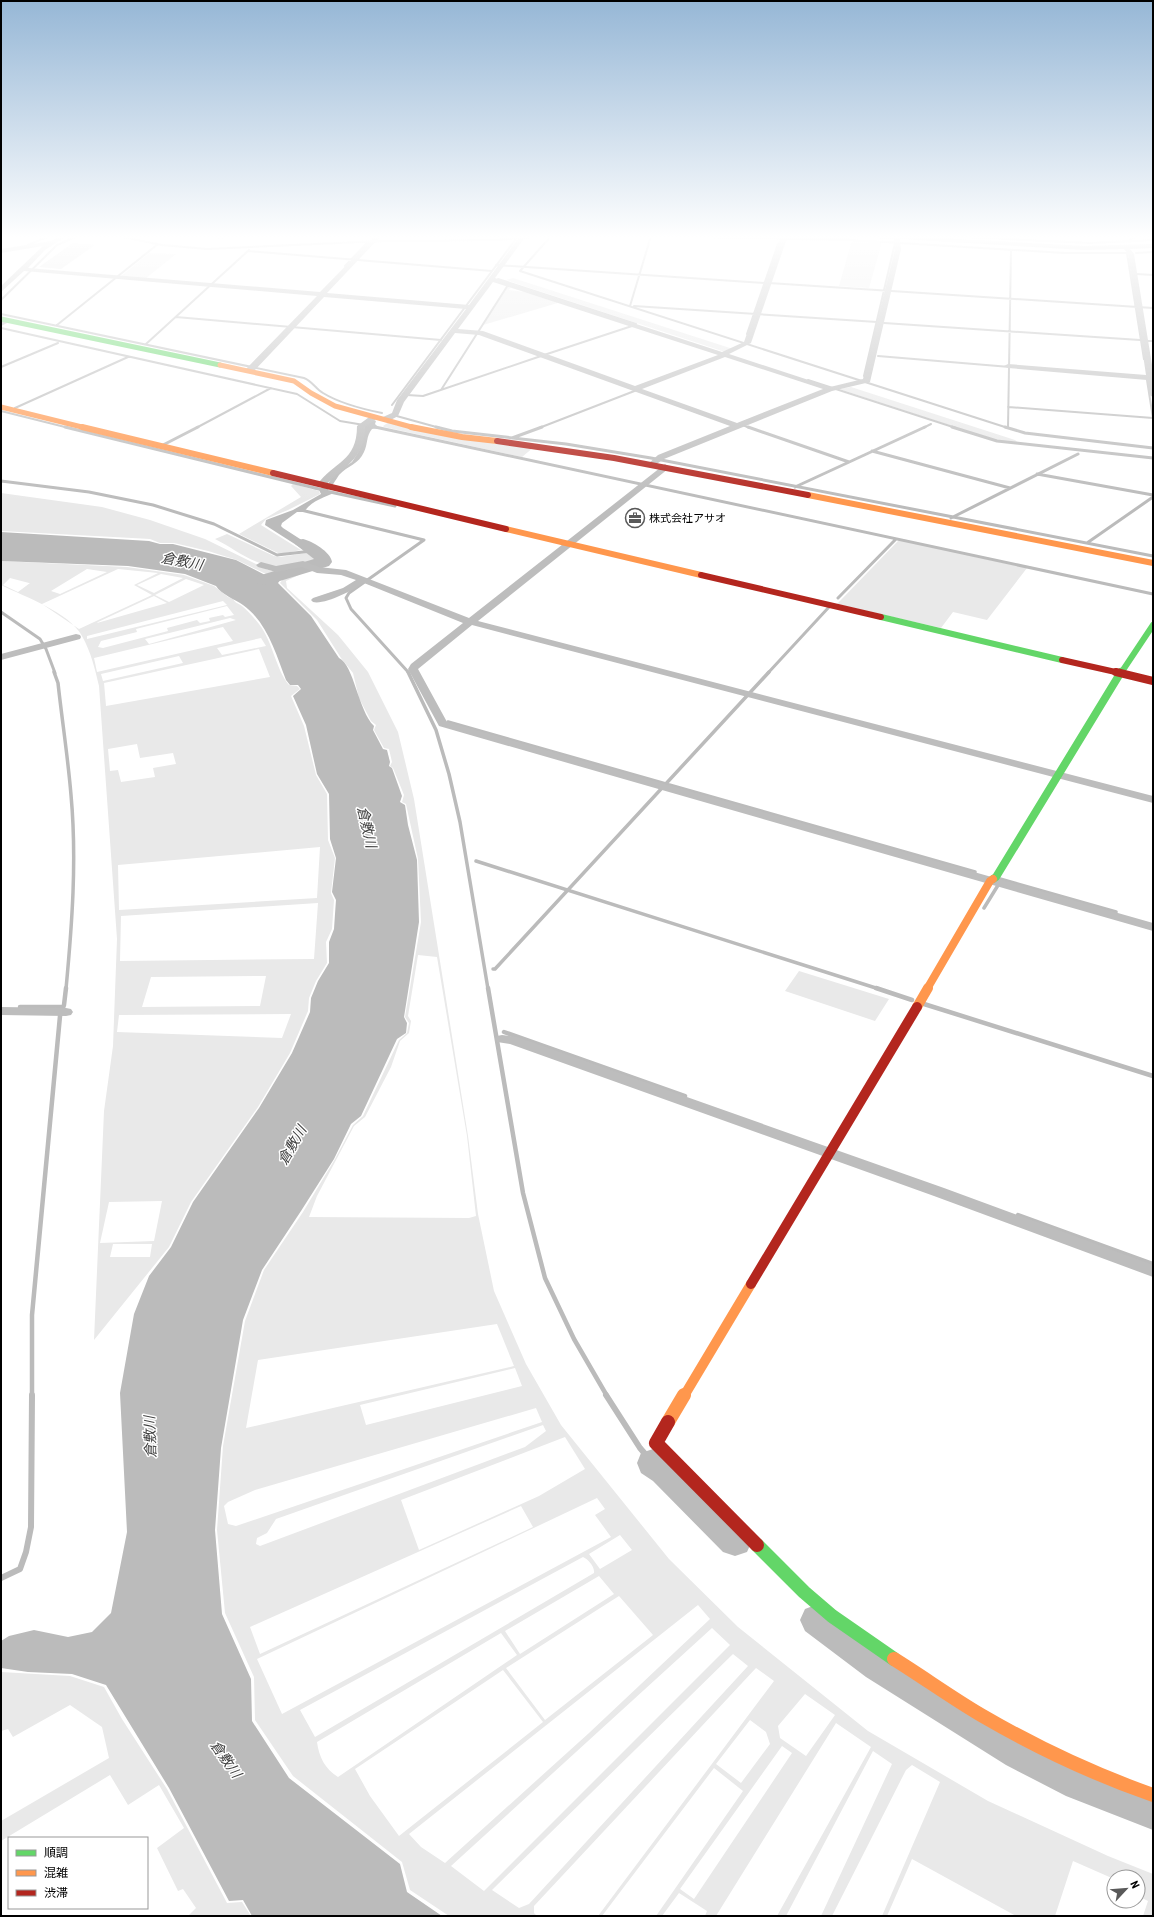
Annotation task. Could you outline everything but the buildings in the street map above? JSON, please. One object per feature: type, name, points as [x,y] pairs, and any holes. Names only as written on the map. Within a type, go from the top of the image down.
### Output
[{"type":"street","points":[[28,325],[253,368],[297,382],[323,400],[349,410],[375,417],[391,417],[448,435],[655,461],[666,467],[1153,563]]},
{"type":"street","points":[[253,368],[292,325]]},
{"type":"street","points":[[391,417],[400,402],[456,325]]},
{"type":"street","points":[[636,325],[830,388]]},
{"type":"street","points":[[637,389],[725,354],[746,344],[753,325]]},
{"type":"street","points":[[655,461],[737,425],[830,388],[865,382],[879,325]]},
{"type":"street","points":[[1143,325],[1152,377],[1153,396]]},
{"type":"street","points":[[453,331],[476,333],[737,425]]},
{"type":"street","points":[[1009,366],[1152,377]]},
{"type":"street","points":[[1,407],[566,546],[1120,676],[1153,681]]},
{"type":"street","points":[[326,486],[330,475],[347,463],[356,452],[362,425],[375,417]]},
{"type":"street","points":[[666,467],[413,669],[443,724],[1153,927]]},
{"type":"street","points":[[260,565],[276,569],[300,564],[317,570],[343,572],[471,622],[1059,773],[1153,800]]},
{"type":"street","points":[[316,600],[346,590],[365,581]]},
{"type":"street","points":[[1153,625],[1059,773],[996,877],[996,883],[966,925],[656,1443],[804,1592],[832,1616],[864,1639],[994,1723],[1068,1761],[1153,1796]]},
{"type":"street","points":[[1,657],[76,637]]},
{"type":"street","points":[[1,1011],[62,1012]]},
{"type":"street","points":[[502,1039],[512,1040],[830,1153],[1153,1271]]},
{"type":"shaded area","points":[[644,325],[660,325],[733,349],[725,352]]},
{"type":"shaded area","points":[[851,387],[1015,440],[1020,444],[998,441],[839,389]]},
{"type":"shaded area","points":[[389,422],[534,447],[522,457],[383,426]]},
{"type":"shaded area","points":[[293,484],[319,491],[320,494],[266,519],[261,525],[301,550],[280,554],[239,534],[301,497],[291,486]]},
{"type":"shaded area","points":[[1,493],[102,507],[150,520],[205,539],[268,570],[275,571],[296,568],[270,576],[237,560],[174,543],[160,543],[150,539],[1,531]]},
{"type":"shaded area","points":[[227,534],[274,556],[280,557],[307,553],[317,561],[316,563],[296,567],[282,568],[269,566],[251,559],[215,539]]},
{"type":"shaded area","points":[[899,540],[1027,568],[987,620],[953,612],[941,628],[837,604]]},
{"type":"shaded area","points":[[1,561],[127,567],[184,575],[214,586],[249,612],[264,631],[285,679],[289,685],[297,686],[300,689],[291,696],[304,726],[316,775],[327,794],[328,840],[335,858],[331,893],[334,900],[332,929],[326,942],[327,963],[316,981],[309,998],[308,1011],[290,1053],[258,1107],[191,1202],[169,1247],[94,1340],[104,1111],[113,1046],[117,939],[99,686],[88,648],[76,627],[79,629],[152,595],[134,585],[158,573],[118,569],[42,604],[43,605],[1,585]],"holes":[[[87,569],[107,572],[60,594],[51,591]],[[161,574],[183,578],[154,593],[137,585]],[[10,578],[30,583],[18,592],[3,585]],[[186,579],[204,585],[169,602],[155,595]],[[154,596],[167,603],[97,623]],[[223,601],[227,605],[87,639],[87,636]],[[227,606],[234,615],[225,617],[223,615],[209,618],[210,621],[200,623],[197,620],[167,628],[168,631],[103,648],[98,647],[101,641],[137,632],[136,629]],[[230,618],[236,620],[149,644],[145,639]],[[223,627],[233,641],[97,672],[94,658]],[[261,638],[266,646],[222,655],[217,648]],[[259,649],[270,677],[106,706],[104,683]],[[179,656],[183,663],[103,681],[101,674]],[[137,744],[140,758],[173,753],[176,764],[153,768],[155,777],[121,782],[118,770],[110,771],[108,749]],[[320,847],[317,898],[119,910],[118,865]],[[318,903],[314,959],[120,961],[121,916]],[[266,976],[260,1006],[142,1007],[151,977]],[[291,1014],[282,1038],[117,1032],[119,1015]],[[162,1201],[154,1241],[100,1243],[109,1202]],[[113,1244],[152,1244],[150,1257],[110,1257]]]},
{"type":"shaded area","points":[[299,573],[301,574],[286,581],[287,588],[338,635],[368,672],[398,732],[414,799],[468,1136],[478,1214],[494,1291],[526,1364],[561,1425],[669,1559],[738,1627],[868,1731],[988,1801],[1108,1856],[1140,1869],[1106,1869],[1106,1875],[1073,1861],[1055,1916],[1016,1916],[912,1859],[887,1916],[882,1916],[940,1782],[912,1765],[906,1770],[832,1916],[821,1916],[892,1764],[873,1751],[786,1916],[777,1916],[871,1747],[836,1723],[716,1916],[705,1916],[707,1911],[679,1893],[662,1916],[656,1916],[743,1791],[714,1768],[602,1916],[598,1916],[774,1681],[756,1668],[534,1906],[534,1913],[537,1916],[449,1916],[410,1890],[402,1862],[293,1776],[255,1720],[254,1677],[225,1613],[217,1530],[223,1446],[245,1321],[264,1270],[303,1212],[335,1159],[353,1125],[363,1116],[399,1040],[407,1033],[409,1023],[405,1017],[421,922],[418,859],[406,804],[402,802],[404,795],[393,768],[390,766],[392,762],[389,749],[384,748],[374,730],[376,725],[371,721],[359,698],[353,673],[341,658],[317,620],[280,583],[283,579]],"holes":[[[418,955],[437,957],[467,1136],[476,1216],[469,1218],[309,1217],[317,1196],[354,1126],[365,1117],[391,1067],[400,1041],[409,1033],[411,1021],[408,1016]],[[497,1324],[514,1366],[246,1428],[258,1360]],[[515,1368],[522,1386],[366,1425],[360,1405]],[[536,1408],[542,1422],[236,1526],[228,1524],[224,1506],[228,1502],[255,1490]],[[543,1425],[546,1431],[525,1447],[260,1546],[256,1544],[257,1538],[267,1533],[276,1519]],[[565,1437],[585,1469],[539,1496],[419,1550],[401,1500]],[[597,1498],[605,1509],[595,1515],[611,1537],[282,1714],[257,1659]],[[521,1506],[533,1527],[260,1654],[250,1627]],[[620,1535],[632,1550],[600,1569],[589,1554]],[[583,1557],[591,1564],[594,1573],[315,1737],[300,1710]],[[599,1576],[614,1594],[520,1654],[505,1631]],[[619,1596],[653,1635],[545,1720],[506,1668]],[[698,1605],[710,1619],[589,1733],[445,1863],[421,1847],[409,1834]],[[712,1628],[730,1645],[484,1891],[451,1866]],[[501,1633],[517,1655],[338,1777],[326,1766],[319,1753],[317,1742]],[[733,1654],[748,1666],[529,1904],[519,1908],[492,1890]],[[503,1670],[543,1722],[399,1836],[370,1796],[355,1769]],[[805,1694],[835,1715],[806,1756],[780,1738],[778,1726]],[[750,1720],[766,1732],[770,1744],[741,1783],[716,1764]],[[782,1746],[792,1753],[694,1899],[680,1889]]]},
{"type":"shaded area","points":[[799,971],[889,999],[875,1021],[785,991]]},
{"type":"shaded area","points":[[1,1672],[70,1676],[104,1687],[122,1719],[167,1789],[227,1903],[242,1902],[251,1916],[188,1916],[196,1908],[183,1889],[178,1891],[157,1848],[184,1828],[159,1785],[128,1805],[110,1775],[1,1841],[1,1821],[109,1758],[102,1727],[70,1705],[13,1737],[8,1729],[1,1731]]},
{"type":"shaded area","points":[[1146,1871],[1153,1874],[1153,1916],[1143,1916],[1148,1901],[1146,1900]]},
{"type":"water","points":[[374,420],[376,421],[375,424],[379,428],[372,429],[370,432],[362,456],[339,475],[328,490],[336,492],[314,502],[304,512],[297,512],[282,523],[281,526],[283,528],[328,557],[327,563],[321,565],[317,564],[318,560],[315,557],[265,525],[266,520],[293,510],[321,494],[319,490],[313,489],[321,488],[328,484],[334,474],[352,462],[359,451],[365,425]]},
{"type":"water","name":"倉敷川","points":[[1,532],[149,541],[160,544],[173,544],[236,560],[269,577],[291,570],[298,572],[281,579],[278,583],[311,616],[339,658],[349,669],[364,710],[374,726],[373,730],[383,749],[387,750],[390,762],[389,766],[392,768],[402,796],[400,802],[405,805],[408,825],[417,860],[419,922],[404,1017],[407,1023],[406,1033],[397,1039],[361,1116],[351,1124],[334,1159],[262,1270],[243,1320],[221,1448],[215,1530],[222,1614],[251,1679],[252,1721],[289,1778],[400,1864],[407,1892],[442,1916],[252,1916],[243,1900],[229,1901],[169,1788],[106,1685],[72,1674],[28,1672],[1,1668],[1,1641],[9,1636],[34,1630],[68,1637],[92,1632],[111,1613],[127,1532],[120,1393],[134,1314],[149,1276],[171,1247],[193,1202],[259,1108],[292,1053],[310,1012],[311,998],[318,981],[329,963],[329,942],[334,929],[336,900],[332,892],[336,858],[330,839],[329,794],[317,774],[306,725],[293,696],[301,689],[298,685],[290,685],[286,680],[265,629],[251,612],[243,605],[221,592],[216,586],[185,574],[128,566],[1,561]]},
{"type":"waterway","points":[[55,325],[304,378],[330,397],[359,408],[382,413]]},
{"type":"waterway","points":[[146,344],[166,325]]},
{"type":"waterway","points":[[273,325],[441,340]]},
{"type":"waterway","points":[[441,340],[451,325]]},
{"type":"waterway","points":[[441,390],[482,325]]},
{"type":"waterway","points":[[544,355],[634,325]]},
{"type":"waterway","points":[[689,325],[1008,428]]},
{"type":"waterway","points":[[747,334],[750,325]]},
{"type":"waterway","points":[[864,376],[876,325]]},
{"type":"waterway","points":[[921,325],[1010,331]]},
{"type":"waterway","points":[[1010,325],[1010,331]]},
{"type":"waterway","points":[[1139,325],[1144,359]]},
{"type":"waterway","points":[[1,328],[271,388]]},
{"type":"waterway","points":[[1009,367],[1010,331]]},
{"type":"waterway","points":[[1010,331],[1140,340]]},
{"type":"waterway","points":[[392,405],[441,340]]},
{"type":"waterway","points":[[1147,341],[1153,341]]},
{"type":"waterway","points":[[1,367],[58,343]]},
{"type":"waterway","points":[[441,390],[541,356]]},
{"type":"waterway","points":[[878,356],[1009,367]]},
{"type":"waterway","points":[[15,408],[128,357]]},
{"type":"waterway","points":[[1008,407],[1009,367]]},
{"type":"waterway","points":[[808,380],[956,428]]},
{"type":"waterway","points":[[1008,407],[1153,418],[1147,380]]},
{"type":"waterway","points":[[196,428],[271,388]]},
{"type":"waterway","points":[[271,388],[297,394],[340,421],[364,425]]},
{"type":"waterway","points":[[407,395],[423,396],[441,390]]},
{"type":"waterway","points":[[539,428],[637,390]]},
{"type":"waterway","points":[[1008,407],[1008,428]]},
{"type":"waterway","points":[[1,411],[65,427]]},
{"type":"waterway","points":[[393,415],[440,428]]},
{"type":"waterway","points":[[740,424],[750,428]]},
{"type":"waterway","points":[[925,427],[931,424]]},
{"type":"waterway","points":[[65,427],[319,489]]},
{"type":"waterway","points":[[65,427],[69,428]]},
{"type":"waterway","points":[[163,445],[198,427]]},
{"type":"waterway","points":[[378,428],[375,427],[1153,594]]},
{"type":"waterway","points":[[436,427],[440,428]]},
{"type":"waterway","points":[[512,438],[542,427]]},
{"type":"waterway","points":[[748,427],[849,462]]},
{"type":"waterway","points":[[873,451],[925,427]]},
{"type":"waterway","points":[[952,427],[997,441],[1153,458]]},
{"type":"waterway","points":[[440,428],[452,431],[512,438]]},
{"type":"waterway","points":[[1008,428],[1025,433],[1153,448]]},
{"type":"waterway","points":[[512,438],[566,444],[651,458],[796,486]]},
{"type":"waterway","points":[[796,486],[873,451]]},
{"type":"waterway","points":[[873,451],[1010,488]]},
{"type":"waterway","points":[[1038,474],[1078,454]]},
{"type":"waterway","points":[[953,517],[1038,474]]},
{"type":"waterway","points":[[1038,474],[1153,495]]},
{"type":"waterway","points":[[1,481],[89,492],[153,505],[214,524],[277,555],[312,551]]},
{"type":"waterway","points":[[796,486],[953,517]]},
{"type":"waterway","points":[[330,492],[395,506]]},
{"type":"waterway","points":[[1087,543],[1153,497]]},
{"type":"waterway","points":[[301,510],[424,540],[349,593],[346,598],[351,609],[409,673]]},
{"type":"waterway","points":[[953,517],[1153,556]]},
{"type":"waterway","points":[[838,598],[896,539]]},
{"type":"waterway","points":[[264,580],[323,562],[323,558],[303,544]]},
{"type":"waterway","points":[[768,673],[829,607]]},
{"type":"waterway","points":[[1,612],[40,639],[46,649],[55,673]]},
{"type":"waterway","points":[[54,672],[58,683],[68,767],[74,844],[73,892],[66,989]]},
{"type":"waterway","points":[[408,672],[436,730],[449,774],[460,822],[488,989]]},
{"type":"waterway","points":[[666,784],[769,672]]},
{"type":"waterway","points":[[448,722],[666,784]]},
{"type":"waterway","points":[[568,890],[666,784]]},
{"type":"waterway","points":[[666,784],[975,872]]},
{"type":"waterway","points":[[476,861],[568,890]]},
{"type":"waterway","points":[[1000,879],[1116,912]]},
{"type":"waterway","points":[[984,908],[1000,882]]},
{"type":"waterway","points":[[493,969],[495,969],[568,890]]},
{"type":"waterway","points":[[568,890],[879,989]]},
{"type":"waterway","points":[[32,1395],[32,1315],[60,1016],[64,1005],[66,988]]},
{"type":"waterway","points":[[488,988],[523,1193],[545,1278],[574,1339],[607,1396]]},
{"type":"waterway","points":[[879,989],[912,1000]]},
{"type":"waterway","points":[[924,1004],[1153,1076]]},
{"type":"waterway","points":[[20,1007],[63,1007]]},
{"type":"waterway","points":[[504,1032],[685,1096]]},
{"type":"waterway","points":[[1018,1215],[1153,1264]]},
{"type":"waterway","points":[[1,1578],[20,1569],[26,1552],[31,1527],[32,1395]]},
{"type":"waterway","points":[[606,1395],[640,1448],[653,1463],[656,1458]]},
{"type":"waterway","points":[[653,1463],[665,1471],[735,1541]]},
{"type":"waterway","points":[[818,1620],[841,1639],[879,1665],[1002,1742],[1055,1771],[1079,1782],[1153,1811]]},
{"type":"traffic: fast","points":[[32,325],[220,365]]},
{"type":"traffic: fast","points":[[881,617],[1062,660]]},
{"type":"traffic: fast","points":[[993,879],[996,877],[1121,673],[1153,625]]},
{"type":"traffic: fast","points":[[757,1545],[804,1592],[832,1616],[894,1659]]},
{"type":"traffic: slow","points":[[220,365],[294,381],[311,393],[335,406],[420,429],[462,437],[497,441]]},
{"type":"traffic: slow","points":[[1,407],[273,473]]},
{"type":"traffic: slow","points":[[808,495],[1153,563]]},
{"type":"traffic: slow","points":[[506,529],[701,575]]},
{"type":"traffic: slow","points":[[917,1007],[990,881],[993,879]]},
{"type":"traffic: slow","points":[[668,1422],[751,1284]]},
{"type":"traffic: slow","points":[[894,1659],[982,1716],[1052,1754],[1092,1772],[1153,1795]]},
{"type":"traffic: jam","points":[[497,441],[614,458],[808,495]]},
{"type":"traffic: jam","points":[[273,473],[506,529]]},
{"type":"traffic: jam","points":[[701,575],[881,617]]},
{"type":"traffic: jam","points":[[1062,660],[1153,681]]},
{"type":"traffic: jam","points":[[751,1284],[917,1007]]},
{"type":"traffic: jam","points":[[668,1422],[656,1443],[757,1545]]},
{"type":"place","name":"株式会社アサオ","points":[[635,518]]}]
